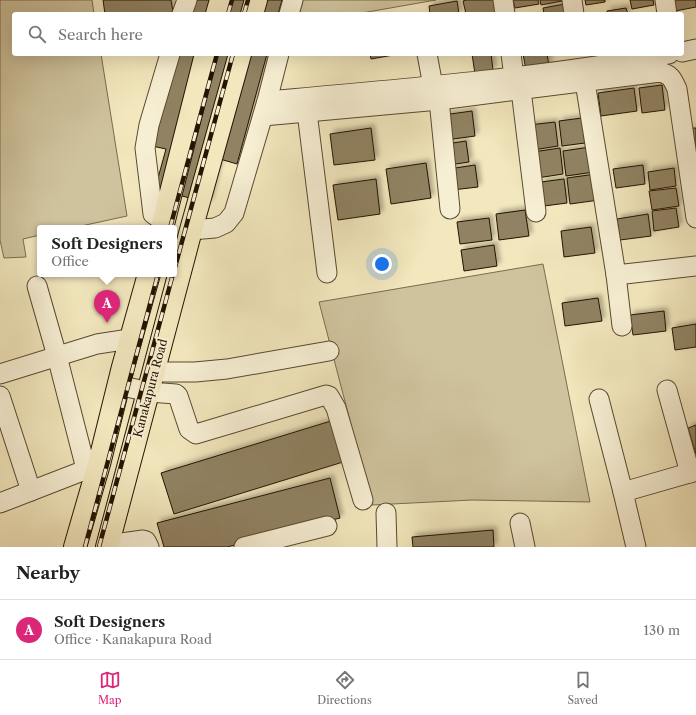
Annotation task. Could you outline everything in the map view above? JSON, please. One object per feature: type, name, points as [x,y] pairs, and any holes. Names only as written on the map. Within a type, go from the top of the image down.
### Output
[{"type":"highway","points":[[218,12],[221,0]]},
{"type":"highway","points":[[253,12],[256,0]]},
{"type":"highway","points":[[162,225],[205,56]]},
{"type":"highway","name":"Kanakapura Road","points":[[107,546],[152,382],[191,230],[239,56]]},
{"type":"highway","points":[[75,547],[92,467],[131,342],[148,277]]},
{"type":"street","points":[[183,12],[187,0]]},
{"type":"street","points":[[290,12],[293,0]]},
{"type":"street","points":[[503,0],[505,12]]},
{"type":"street","points":[[572,0],[574,12]]},
{"type":"street","points":[[665,0],[667,12]]},
{"type":"street","points":[[684,52],[696,50]]},
{"type":"street","points":[[162,225],[153,214],[145,148],[149,125],[169,56]]},
{"type":"street","points":[[191,230],[216,228],[226,223],[234,213],[265,109],[278,56]]},
{"type":"street","points":[[427,56],[436,93],[450,209]]},
{"type":"street","points":[[511,56],[518,84],[536,212]]},
{"type":"street","points":[[265,109],[518,84],[582,68],[657,56]]},
{"type":"street","points":[[582,68],[660,72],[667,74],[672,78],[677,89],[696,218]]},
{"type":"street","points":[[582,68],[616,275],[622,326]]},
{"type":"street","points":[[265,109],[307,112],[436,93]]},
{"type":"street","points":[[307,112],[327,273]]},
{"type":"street","points":[[616,275],[696,266]]},
{"type":"street","points":[[0,503],[92,467],[57,356],[37,286]]},
{"type":"street","points":[[0,374],[97,344],[124,340],[131,342]]},
{"type":"street","points":[[118,385],[152,382],[195,372],[227,369],[329,351]]},
{"type":"street","points":[[152,382],[178,396],[189,429],[196,434],[326,395],[329,396],[336,408],[363,500]]},
{"type":"street","points":[[623,492],[693,472],[666,390]]},
{"type":"street","points":[[0,396],[31,491]]},
{"type":"street","points":[[599,399],[636,547]]},
{"type":"street","points":[[386,513],[387,547]]},
{"type":"street","points":[[520,523],[525,547]]},
{"type":"street","points":[[244,547],[327,526]]},
{"type":"street","points":[[107,546],[143,540],[146,541],[149,547]]},
{"type":"shaded area","points":[[0,0],[92,0],[94,12],[12,12],[12,56],[101,56],[127,216],[86,225],[37,225],[37,236],[23,239],[26,257],[4,258],[0,240]]},
{"type":"shaded area","points":[[302,0],[436,0],[367,12],[299,12]]},
{"type":"shaded area","points":[[543,264],[590,502],[472,500],[372,505],[319,302]]},
{"type":"building","points":[[103,0],[171,0],[173,12],[105,12]]},
{"type":"building","points":[[192,0],[282,0],[279,12],[189,12]]},
{"type":"building","points":[[495,0],[498,12],[466,12],[463,1]]},
{"type":"building","points":[[513,0],[538,0],[539,4],[515,8]]},
{"type":"building","points":[[540,0],[567,0],[541,5]]},
{"type":"building","points":[[585,0],[605,0],[605,2],[586,5]]},
{"type":"building","points":[[630,0],[653,0],[654,5],[632,9]]},
{"type":"building","points":[[673,0],[696,0],[696,7],[675,11]]},
{"type":"building","points":[[457,1],[459,12],[430,12],[429,6]]},
{"type":"building","points":[[565,4],[567,12],[544,12],[543,8]]},
{"type":"building","points":[[626,8],[627,12],[607,12]]},
{"type":"building","points":[[176,56],[266,56],[237,164],[220,159],[209,203],[155,189],[166,149],[152,146]]},
{"type":"building","points":[[370,56],[388,56],[371,59]]},
{"type":"building","points":[[472,56],[491,56],[493,70],[475,74]]},
{"type":"building","points":[[523,56],[547,56],[549,66],[526,70]]},
{"type":"building","points":[[662,85],[665,110],[642,113],[639,88]]},
{"type":"building","points":[[634,88],[637,111],[601,116],[598,93]]},
{"type":"building","points":[[472,111],[475,136],[446,140],[443,115]]},
{"type":"building","points":[[582,118],[585,143],[562,146],[559,121]]},
{"type":"building","points":[[555,122],[558,146],[533,150],[529,125]]},
{"type":"building","points":[[371,128],[375,160],[334,165],[330,134]]},
{"type":"building","points":[[692,128],[696,128],[696,146],[695,146]]},
{"type":"building","points":[[466,141],[469,162],[449,165],[446,144]]},
{"type":"building","points":[[590,147],[594,172],[566,176],[563,151]]},
{"type":"building","points":[[560,148],[563,174],[537,178],[533,152]]},
{"type":"building","points":[[426,163],[431,198],[391,204],[386,169]]},
{"type":"building","points":[[475,165],[478,187],[452,190],[449,169]]},
{"type":"building","points":[[643,165],[645,184],[616,188],[613,169]]},
{"type":"building","points":[[674,168],[676,186],[650,190],[648,172]]},
{"type":"building","points":[[596,174],[599,200],[570,204],[567,178]]},
{"type":"building","points":[[376,179],[380,214],[338,220],[333,185]]},
{"type":"building","points":[[564,179],[567,203],[544,206],[541,182]]},
{"type":"building","points":[[676,188],[679,206],[652,210],[649,191]]},
{"type":"building","points":[[676,208],[679,227],[654,231],[652,211]]},
{"type":"building","points":[[525,210],[529,236],[499,240],[496,214]]},
{"type":"building","points":[[648,214],[651,236],[620,240],[617,219]]},
{"type":"building","points":[[489,218],[492,240],[460,244],[457,222]]},
{"type":"building","points":[[591,227],[595,253],[564,257],[561,231]]},
{"type":"building","points":[[494,245],[497,266],[464,271],[461,250]]},
{"type":"building","points":[[598,298],[602,321],[565,326],[562,303]]},
{"type":"building","points":[[664,311],[666,331],[633,335],[630,315]]},
{"type":"building","points":[[696,324],[696,347],[675,350],[672,328]]},
{"type":"building","points":[[331,421],[343,462],[174,514],[161,473]]},
{"type":"building","points":[[696,425],[696,454],[688,428]]},
{"type":"building","points":[[330,478],[340,518],[227,547],[164,547],[157,523]]},
{"type":"building","points":[[493,530],[494,547],[413,547],[412,537]]},
{"type":"railway","points":[[229,12],[232,0]]},
{"type":"railway","points":[[245,12],[248,0]]},
{"type":"railway","points":[[171,225],[216,56]]},
{"type":"railway","points":[[177,260],[232,56]]},
{"type":"railway","points":[[85,547],[157,277]]},
{"type":"railway","points":[[99,547],[172,277]]},
{"type":"place","name":"Soft Designers","points":[[107,323]]}]
